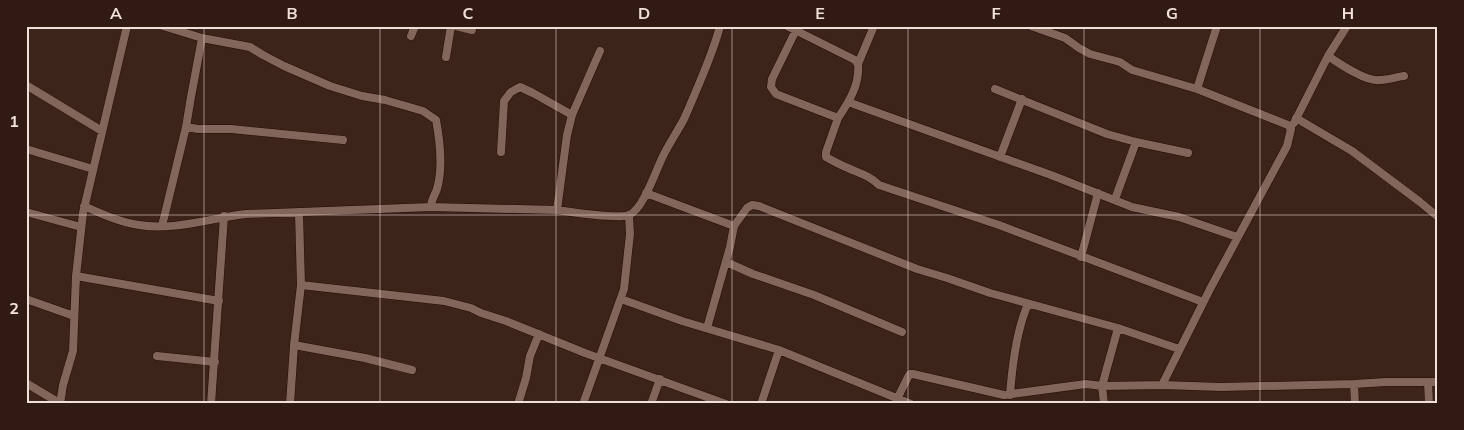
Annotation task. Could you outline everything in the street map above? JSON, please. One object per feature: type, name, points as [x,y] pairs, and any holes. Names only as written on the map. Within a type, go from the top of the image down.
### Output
[{"type":"street","points":[[26,383],[61,404],[63,385],[73,351],[76,276],[84,206],[127,26]]},
{"type":"street","points":[[163,26],[202,38],[250,47],[263,56],[330,86],[422,111],[436,120],[440,139],[439,171],[437,190],[431,201],[431,208]]},
{"type":"street","points":[[411,36],[415,26]]},
{"type":"street","points":[[446,57],[451,26]]},
{"type":"street","points":[[456,26],[472,30]]},
{"type":"street","points":[[84,206],[122,222],[140,226],[191,223],[224,216],[246,214],[431,208],[557,210],[629,216],[637,209],[646,194],[663,156],[684,118],[710,56],[720,26]]},
{"type":"street","points":[[787,26],[797,28],[855,60],[858,64]]},
{"type":"street","points":[[874,26],[858,64],[857,81],[848,102],[838,118],[826,157],[871,178],[879,186],[999,225],[1203,302]]},
{"type":"street","points":[[1031,26],[1049,29],[1090,54],[1120,62],[1132,70],[1197,89],[1288,125],[1291,129]]},
{"type":"street","points":[[1197,89],[1216,26]]},
{"type":"street","points":[[1162,385],[1203,302],[1287,146],[1296,118],[1328,56],[1347,26]]},
{"type":"street","points":[[797,28],[772,79],[771,87],[776,94],[838,118]]},
{"type":"street","points":[[162,226],[186,127],[202,38]]},
{"type":"street","points":[[557,210],[565,147],[572,115],[600,51]]},
{"type":"street","points":[[1328,56],[1369,79],[1379,80],[1404,76]]},
{"type":"street","points":[[26,85],[102,131]]},
{"type":"street","points":[[501,152],[504,101],[511,92],[520,87],[572,115]]},
{"type":"street","points":[[996,89],[1107,134],[1188,153]]},
{"type":"street","points":[[1000,157],[1022,99]]},
{"type":"street","points":[[848,102],[1115,199],[1132,207],[1179,217],[1238,237]]},
{"type":"street","points":[[1296,118],[1352,151],[1438,217]]},
{"type":"street","points":[[186,127],[232,129],[343,140]]},
{"type":"street","points":[[1115,199],[1136,142]]},
{"type":"street","points":[[26,149],[93,170]]},
{"type":"street","points":[[1081,257],[1098,193]]},
{"type":"street","points":[[646,194],[734,226]]},
{"type":"street","points":[[707,328],[733,236],[734,226],[747,208],[752,205],[760,206],[917,269],[990,293],[1118,328],[1179,349]]},
{"type":"street","points":[[26,212],[81,227]]},
{"type":"street","points":[[290,404],[301,285],[299,213]]},
{"type":"street","points":[[211,404],[224,216]]},
{"type":"street","points":[[583,404],[621,299],[629,254],[629,216]]},
{"type":"street","points":[[726,262],[753,274],[814,295],[902,332]]},
{"type":"street","points":[[76,276],[219,302]]},
{"type":"street","points":[[301,285],[444,301],[471,308],[585,353],[723,403]]},
{"type":"street","points":[[26,299],[74,316]]},
{"type":"street","points":[[621,299],[779,350],[911,404]]},
{"type":"street","points":[[1010,395],[1019,334],[1028,304]]},
{"type":"street","points":[[1104,404],[1102,386],[1118,328]]},
{"type":"street","points":[[518,404],[530,356],[539,334]]},
{"type":"street","points":[[294,345],[365,358],[412,370]]},
{"type":"street","points":[[761,404],[779,350]]},
{"type":"street","points":[[157,356],[215,362]]},
{"type":"street","points":[[897,399],[910,374],[1004,396],[1086,384],[1102,386],[1162,385],[1221,387],[1438,382]]},
{"type":"street","points":[[651,404],[660,379]]},
{"type":"street","points":[[1428,382],[1430,404]]},
{"type":"street","points":[[1354,384],[1354,404]]}]
